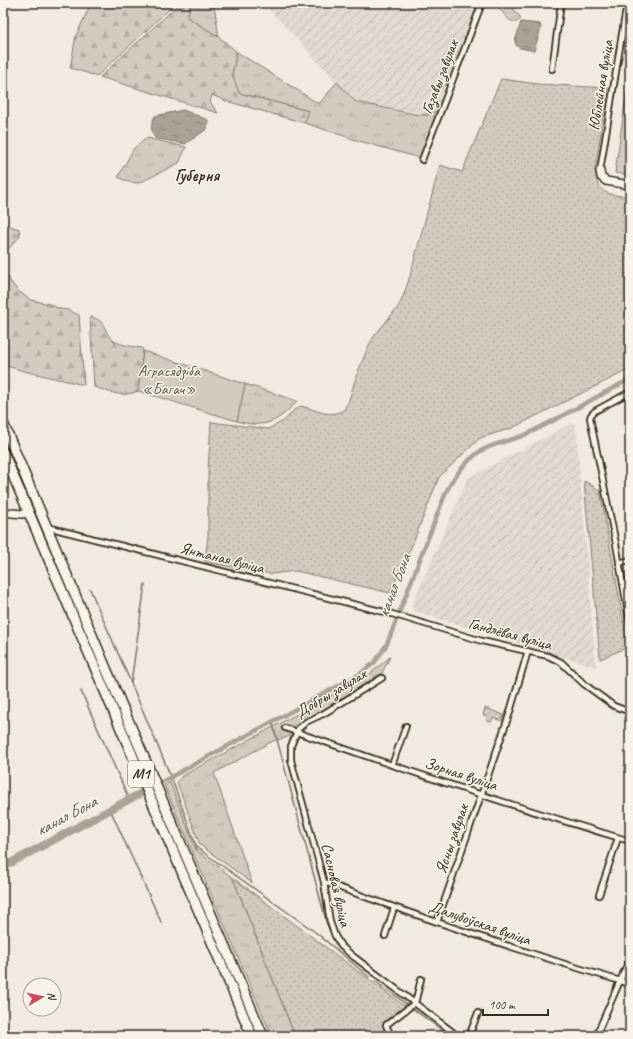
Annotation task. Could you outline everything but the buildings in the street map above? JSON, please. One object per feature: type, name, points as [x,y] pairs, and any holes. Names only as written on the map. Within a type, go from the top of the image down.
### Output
[{"type":"highway","name":"М1","points":[[3,423],[263,1036]]},
{"type":"highway","name":"М1","points":[[3,452],[252,1036]]},
{"type":"street","name":"Газавы завулак","points":[[422,160],[482,3]]},
{"type":"street","points":[[552,69],[561,3]]},
{"type":"street","name":"Юбілейная вуліца","points":[[600,171],[627,3]]},
{"type":"street","points":[[600,171],[600,177],[604,181],[630,185]]},
{"type":"street","points":[[630,392],[595,411],[590,418],[630,624]]},
{"type":"street","points":[[3,512],[22,514],[28,513]]},
{"type":"street","name":"Янтаная вуліца","points":[[46,527],[392,614]]},
{"type":"street","points":[[619,563],[630,560]]},
{"type":"street","name":"Гандлёвая вуліца","points":[[392,614],[482,640],[554,658],[561,662],[584,684],[614,706],[630,712]]},
{"type":"street","name":"Ясны завулак","points":[[437,922],[510,715],[528,651]]},
{"type":"street","name":"Добры завулак","points":[[296,732],[306,722],[323,714],[382,678]]},
{"type":"street","points":[[392,765],[406,726]]},
{"type":"street","name":"Зорная вуліца","points":[[285,728],[334,746],[630,842]]},
{"type":"street","name":"Сасновая вуліца","points":[[296,732],[291,746],[291,760],[324,882],[330,922],[335,936],[341,946],[458,1036]]},
{"type":"street","points":[[599,895],[618,838]]},
{"type":"street","name":"Далубоўская вуліца","points":[[324,882],[394,908],[562,964],[630,984]]},
{"type":"street","points":[[385,936],[394,908]]},
{"type":"street","points":[[596,1036],[630,958]]},
{"type":"street","points":[[391,1036],[386,1025],[415,1003],[420,979]]},
{"type":"street","points":[[469,1036],[478,1013]]},
{"type":"shaded area","points":[[263,3],[478,3],[437,111],[429,114],[418,115],[356,102]]},
{"type":"shaded area","points":[[572,423],[576,426],[596,667],[414,611],[412,605],[468,478]]},
{"type":"green space","points":[[91,3],[176,3],[97,76],[70,68],[76,36]]},
{"type":"green space","points":[[180,3],[191,3],[187,17],[219,37],[237,52],[232,74],[239,93],[309,111],[305,123],[226,101],[212,95],[210,102],[218,113],[100,77]]},
{"type":"green space","points":[[191,3],[214,5],[219,37],[187,17]]},
{"type":"green space","points":[[191,3],[216,3],[214,5]]},
{"type":"green space","points":[[496,3],[513,3],[514,10],[521,18],[518,21],[511,21]]},
{"type":"green space","points":[[237,52],[319,104],[337,82],[356,102],[418,115],[429,114],[437,111],[420,158],[359,141],[305,123],[309,111],[239,93],[232,74]]},
{"type":"green space","points":[[630,68],[630,175],[615,173]]},
{"type":"green space","points":[[501,79],[537,84],[608,88],[595,170],[596,179],[605,192],[630,197],[630,369],[512,428],[480,438],[439,477],[413,543],[390,593],[296,571],[271,574],[205,562],[208,536],[208,471],[211,422],[268,429],[284,421],[294,410],[301,406],[329,414],[345,409],[369,345],[375,335],[398,307],[403,297],[440,165],[462,172]]},
{"type":"green space","points":[[147,138],[186,147],[179,163],[139,183],[128,182],[118,177],[134,148]]},
{"type":"green space","points":[[3,220],[10,226],[19,229],[20,236],[3,255]]},
{"type":"green space","points":[[3,272],[18,291],[31,300],[49,304],[79,315],[84,385],[3,365]]},
{"type":"green space","points":[[90,317],[100,321],[110,338],[114,341],[124,345],[142,348],[143,351],[138,391],[121,394],[94,387]]},
{"type":"green space","name":"Аграсядзіба «Багач»","points":[[143,351],[245,384],[237,421],[138,391]]},
{"type":"green space","points":[[245,384],[297,401],[284,414],[270,422],[255,424],[237,421]]},
{"type":"green space","points":[[584,481],[600,490],[628,647],[600,659]]},
{"type":"green space","points":[[390,657],[382,673],[299,725],[288,737],[273,741],[214,773],[252,883],[200,845],[177,782],[182,776],[366,677]]},
{"type":"green space","points":[[485,708],[504,715],[502,721],[493,718],[491,722],[486,720],[487,716],[483,715]]},
{"type":"green space","points":[[170,782],[196,850],[233,878],[295,1036],[272,1036],[164,785]]},
{"type":"green space","points":[[233,878],[406,1007],[383,1023],[388,1036],[295,1036]]},
{"type":"water","points":[[521,22],[540,24],[541,28],[534,51],[520,48],[516,45],[515,41]]},
{"type":"water","points":[[183,110],[208,120],[207,129],[185,144],[155,138],[152,133],[152,127],[155,116]]},
{"type":"waterway","name":"канал Бона","points":[[158,784],[360,674],[375,662],[387,644],[446,492],[464,465],[484,449],[527,434],[630,379]]},
{"type":"waterway","points":[[145,584],[131,683],[171,777],[197,848],[314,931],[369,977]]},
{"type":"waterway","points":[[90,589],[131,683]]},
{"type":"waterway","points":[[81,691],[129,799]]},
{"type":"waterway","points":[[272,721],[327,924]]},
{"type":"waterway","name":"канал Бона","points":[[3,867],[143,792]]},
{"type":"waterway","points":[[110,809],[161,922]]},
{"type":"waterway","points":[[375,981],[450,1036]]},
{"type":"district","name":"Губерня","points":[[197,175]]}]
